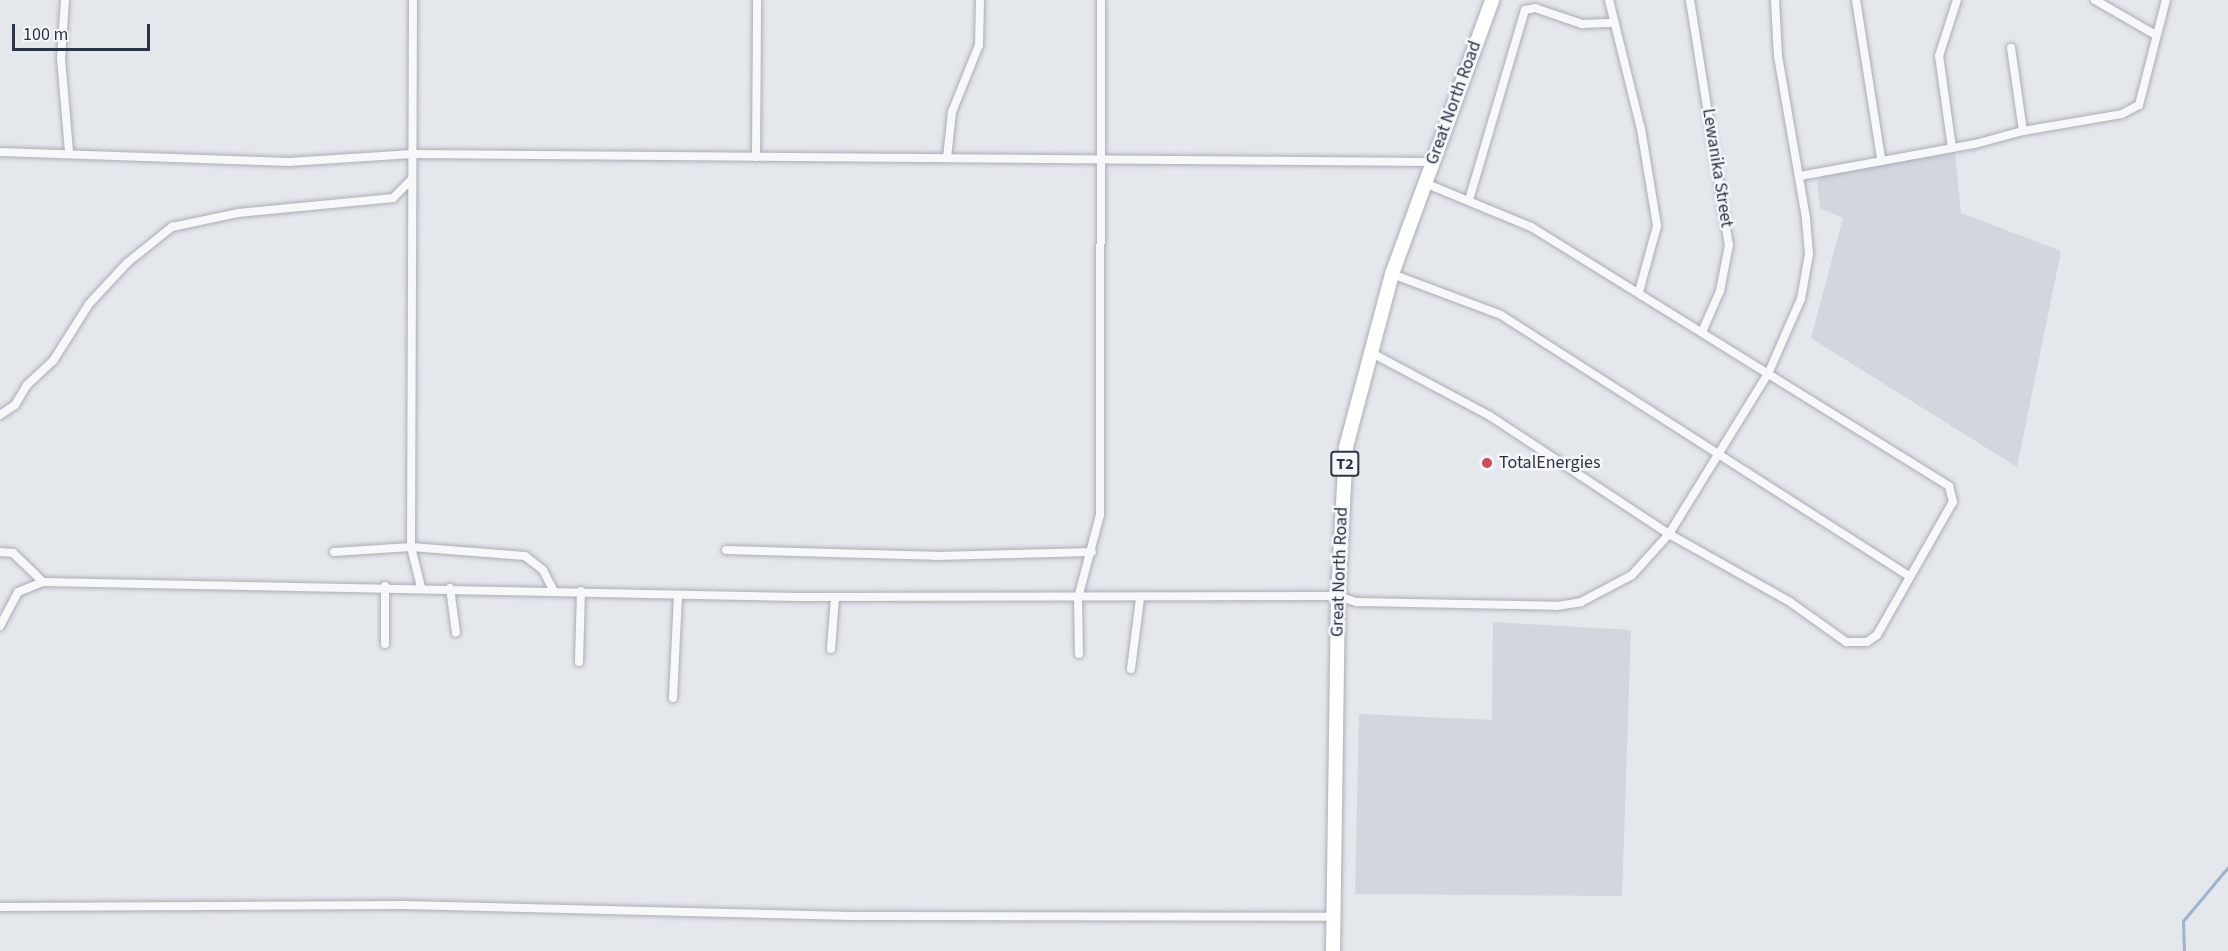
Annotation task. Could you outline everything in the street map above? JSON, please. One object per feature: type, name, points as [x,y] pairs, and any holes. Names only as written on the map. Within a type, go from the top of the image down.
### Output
[{"type":"highway","name":"Great North Road","points":[[1333,951],[1338,596],[1346,447],[1369,352],[1392,274],[1492,0]]},
{"type":"street","points":[[65,0],[61,58],[69,151]]},
{"type":"street","points":[[413,0],[411,547],[421,587]]},
{"type":"street","points":[[756,157],[757,0]]},
{"type":"street","points":[[946,158],[952,112],[979,45],[980,0]]},
{"type":"street","points":[[1079,654],[1078,598],[1100,515],[1101,0]]},
{"type":"street","points":[[1609,0],[1641,129],[1657,226],[1639,292]]},
{"type":"street","name":"Lewanika Street","points":[[1690,0],[1729,245],[1720,291],[1702,332]]},
{"type":"street","points":[[0,626],[18,592],[43,582],[385,586],[835,598],[1338,596],[1367,602],[1581,602],[1632,575],[1668,534],[1722,453],[1768,374],[1801,298],[1809,254],[1800,176],[1778,56],[1775,0]]},
{"type":"street","points":[[1856,0],[1881,158]]},
{"type":"street","points":[[1952,148],[1939,56],[1957,0]]},
{"type":"street","points":[[2095,0],[2154,34]]},
{"type":"street","points":[[1800,176],[1881,158],[1952,148],[2022,130],[2133,111],[2145,96],[2154,34],[2166,0]]},
{"type":"street","points":[[1469,200],[1525,10],[1535,8],[1582,24],[1615,23]]},
{"type":"street","points":[[2011,48],[2022,130]]},
{"type":"street","points":[[0,152],[69,151],[289,162],[413,154],[1433,162]]},
{"type":"street","points":[[0,415],[15,405],[27,385],[53,361],[89,304],[127,263],[172,227],[238,213],[393,198],[412,178]]},
{"type":"street","points":[[1369,352],[1490,416],[1668,534],[1790,602],[1846,642],[1867,642],[1877,635],[1953,502],[1953,491],[1639,292],[1531,227],[1425,183]]},
{"type":"street","points":[[1392,274],[1501,315],[1722,453],[1909,576]]},
{"type":"street","points":[[334,552],[411,547],[525,556],[543,570],[553,590]]},
{"type":"street","points":[[726,550],[936,556],[1092,552]]},
{"type":"street","points":[[0,552],[13,553],[43,582]]},
{"type":"street","points":[[385,586],[385,644]]},
{"type":"street","points":[[450,588],[456,633]]},
{"type":"street","points":[[579,662],[580,591]]},
{"type":"street","points":[[673,698],[678,595]]},
{"type":"street","points":[[831,649],[835,598]]},
{"type":"street","points":[[1131,669],[1140,598]]},
{"type":"street","points":[[0,908],[416,905],[861,916],[1335,917]]},
{"type":"shaded area","points":[[1955,153],[1961,213],[2061,251],[2017,467],[1811,338],[1843,218],[1820,208],[1817,182],[1825,173]]},
{"type":"shaded area","points":[[1493,622],[1631,630],[1622,896],[1355,894],[1359,714],[1492,720]]},
{"type":"waterway","points":[[2184,951],[2183,921],[2228,867]]},
{"type":"place","name":"TotalEnergies","points":[[1487,463]]}]
